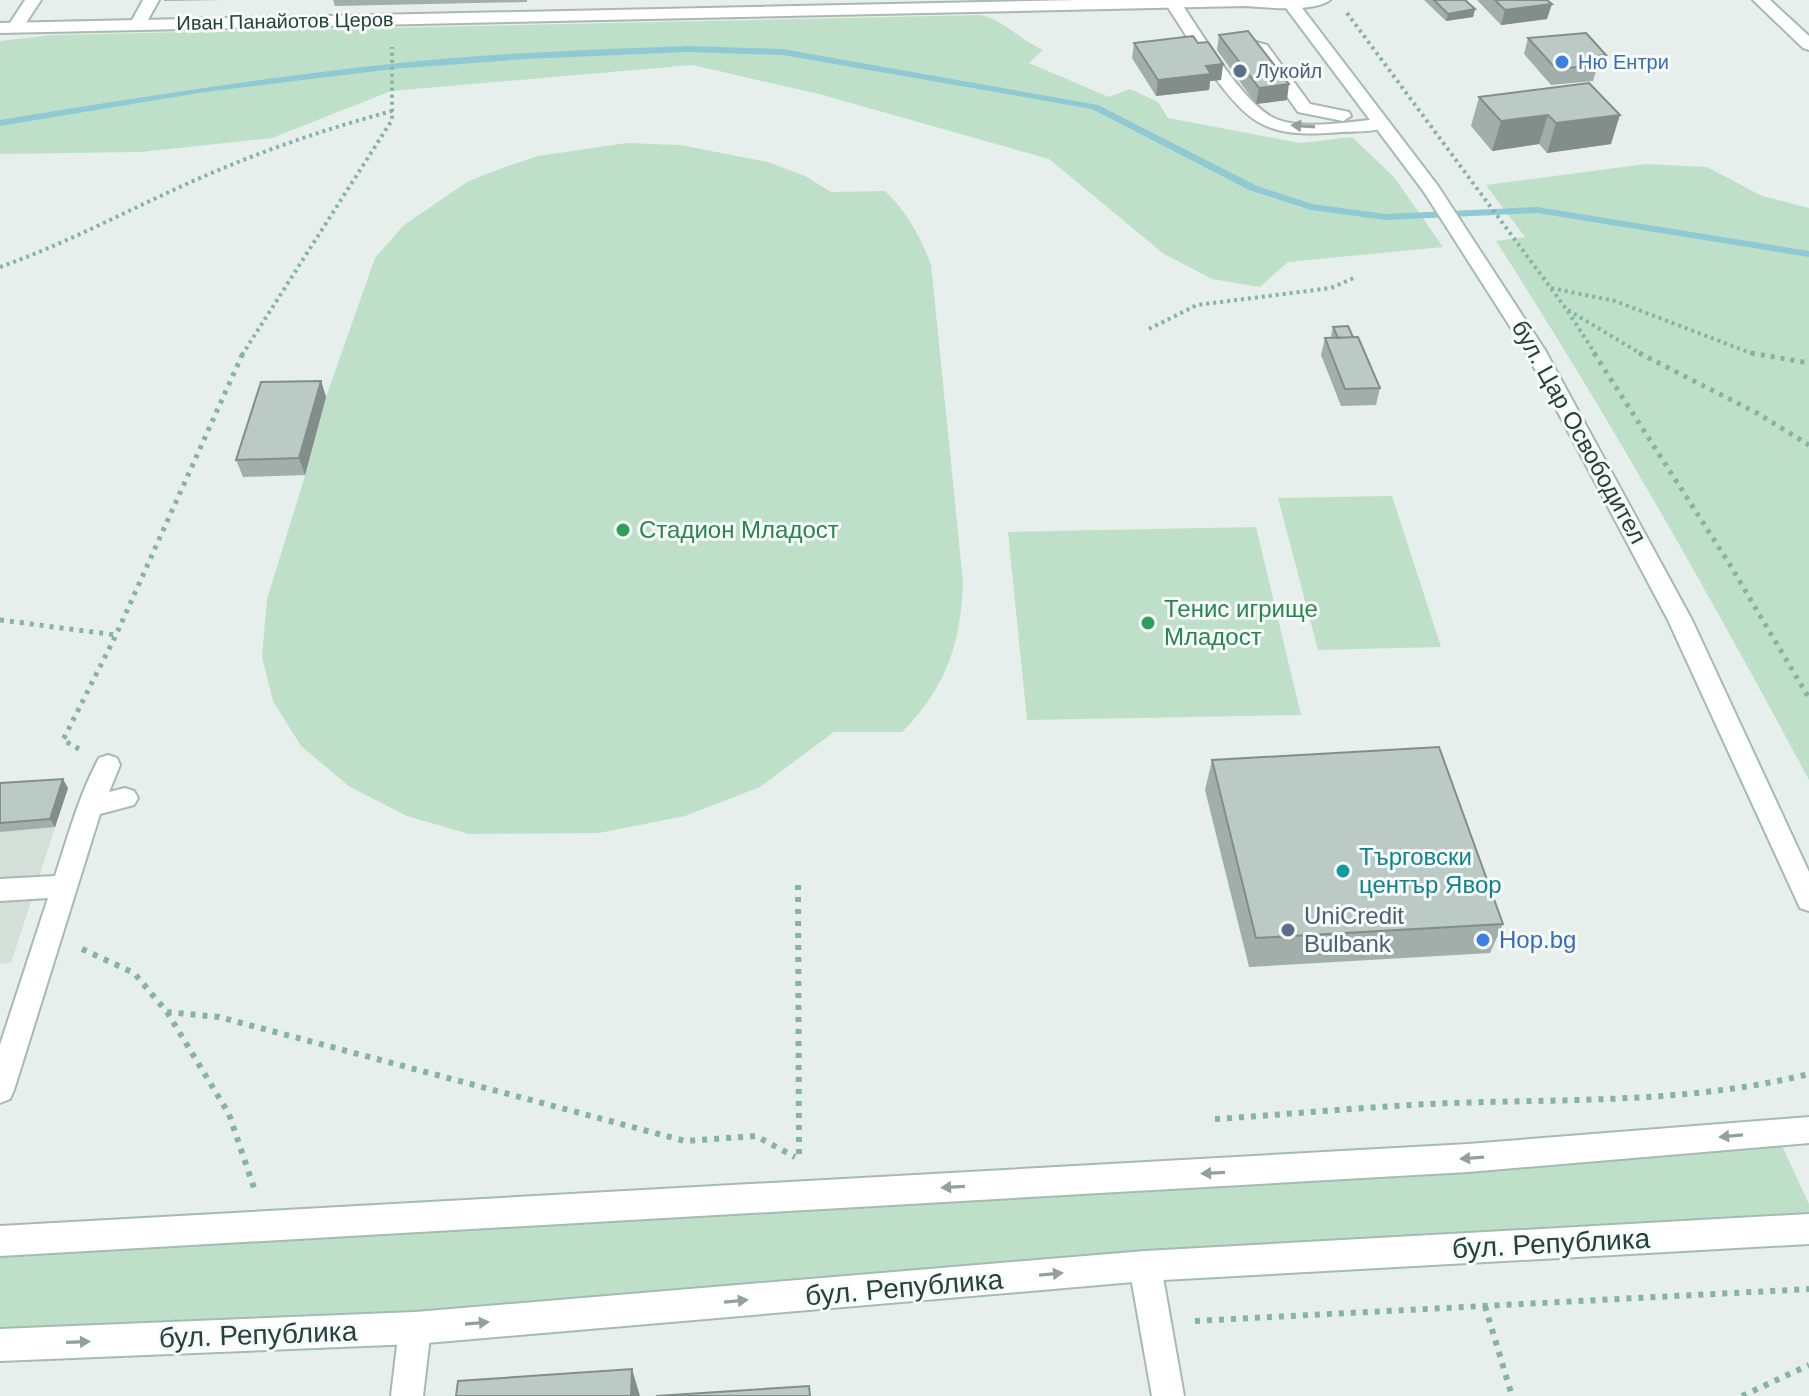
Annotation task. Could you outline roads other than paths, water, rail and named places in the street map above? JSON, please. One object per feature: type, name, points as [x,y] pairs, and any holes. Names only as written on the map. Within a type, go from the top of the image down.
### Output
[{"type":"street","points":[[8,27],[33,0]]},
{"type":"street","points":[[138,24],[151,0]]},
{"type":"street","name":"Иван Панайотов Церов","points":[[8,27],[1013,3],[1322,0]]},
{"type":"street","points":[[1761,0],[1809,45]]},
{"type":"street","name":"бул. Цар Освободител","points":[[1289,2],[1432,190],[1542,362],[1680,620],[1809,900]]},
{"type":"street","points":[[1173,3],[1250,108],[1267,122],[1300,127],[1381,124]]},
{"type":"street","points":[[1193,32],[1261,48],[1304,108],[1381,124]]},
{"type":"street","points":[[0,1090],[90,807],[108,765]]},
{"type":"street","points":[[90,807],[125,798]]},
{"type":"street","points":[[0,890],[65,886]]},
{"type":"street","points":[[0,1241],[1468,1158],[1809,1130]]},
{"type":"street","name":"бул. Република","points":[[0,1345],[415,1328],[1145,1266],[1809,1229]]},
{"type":"street","points":[[1145,1266],[1168,1396]]},
{"type":"street","points":[[407,1396],[415,1328]]},
{"type":"waterway","points":[[0,123],[205,89],[393,66],[687,49],[783,52],[1095,107],[1253,188],[1311,207],[1386,217],[1537,210],[1809,254]]},
{"type":"place","name":"Ню Ентри","points":[[1562,62]]},
{"type":"place","name":"Лукойл","points":[[1240,71]]},
{"type":"place","name":"Стадион Младост","points":[[623,530]]},
{"type":"place","name":"Тенис игрище Младост","points":[[1148,623]]},
{"type":"place","name":"Търговски център Явор","points":[[1343,871]]},
{"type":"place","name":"UniCredit Bulbank","points":[[1288,930]]},
{"type":"place","name":"Hop.bg","points":[[1483,940]]}]
